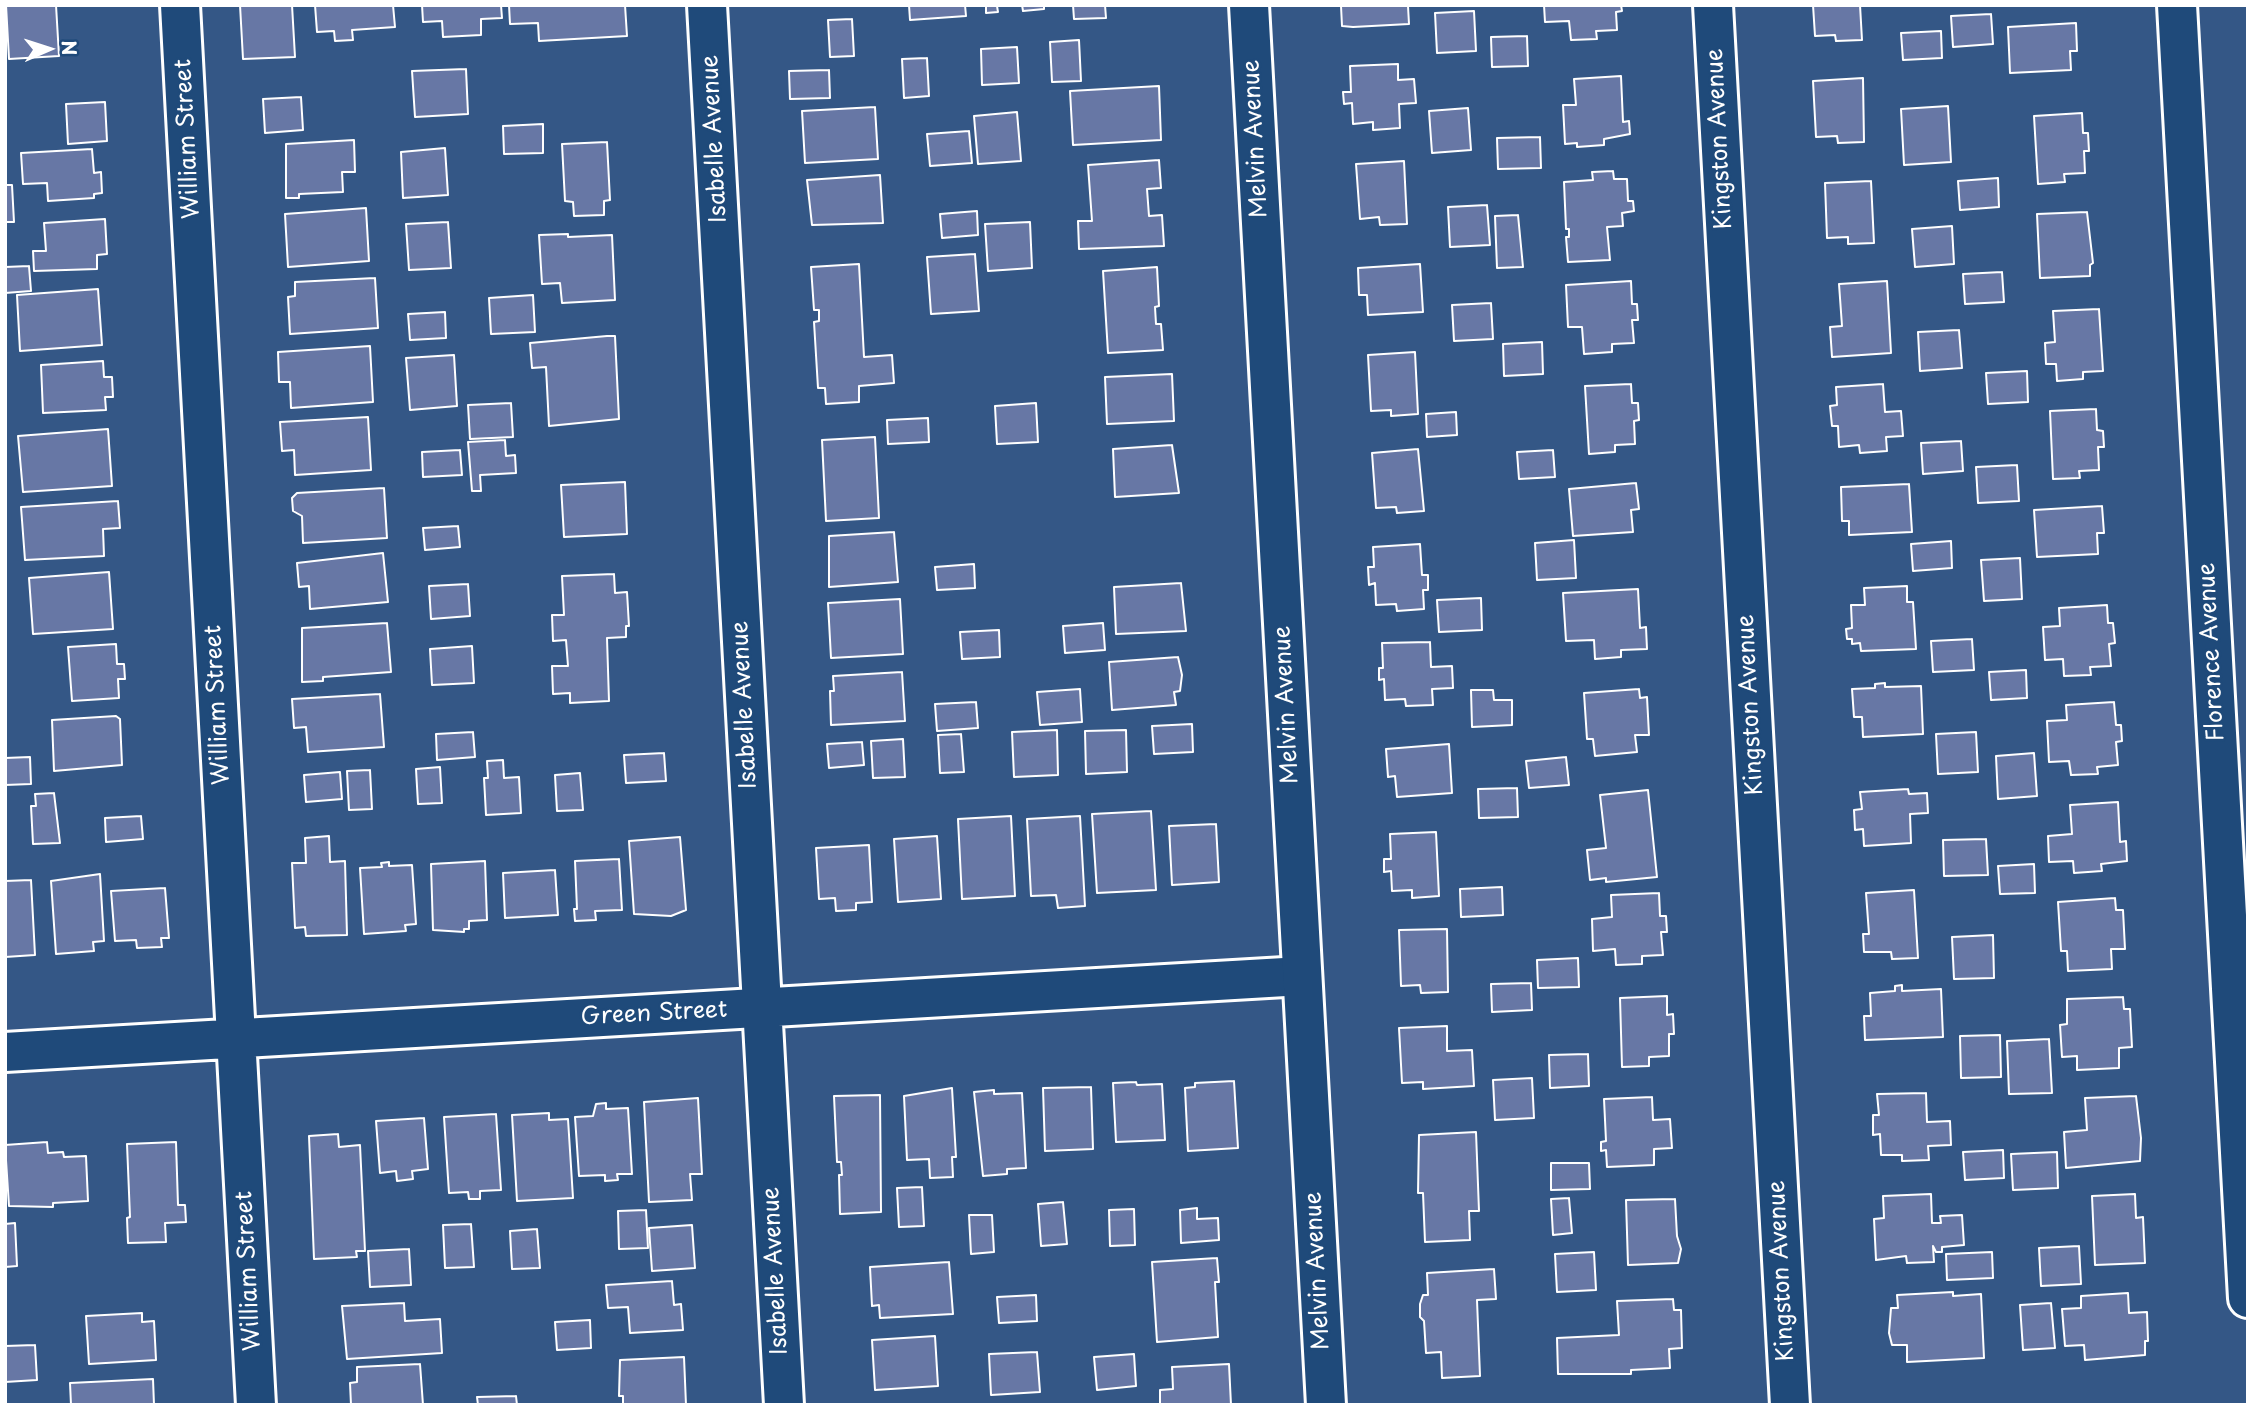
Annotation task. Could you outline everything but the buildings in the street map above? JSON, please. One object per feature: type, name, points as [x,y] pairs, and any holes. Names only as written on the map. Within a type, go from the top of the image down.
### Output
[{"type":"street","name":"William Street","points":[[180,5],[256,1405]]},
{"type":"street","name":"Isabelle Avenue","points":[[708,5],[784,1405]]},
{"type":"street","name":"Melvin Avenue","points":[[1249,5],[1325,1405]]},
{"type":"street","name":"Kingston Avenue","points":[[1713,5],[1790,1405]]},
{"type":"street","name":"Florence Avenue","points":[[2177,5],[2248,1298]]},
{"type":"street","name":"Green Street","points":[[5,1052],[1302,976]]}]
